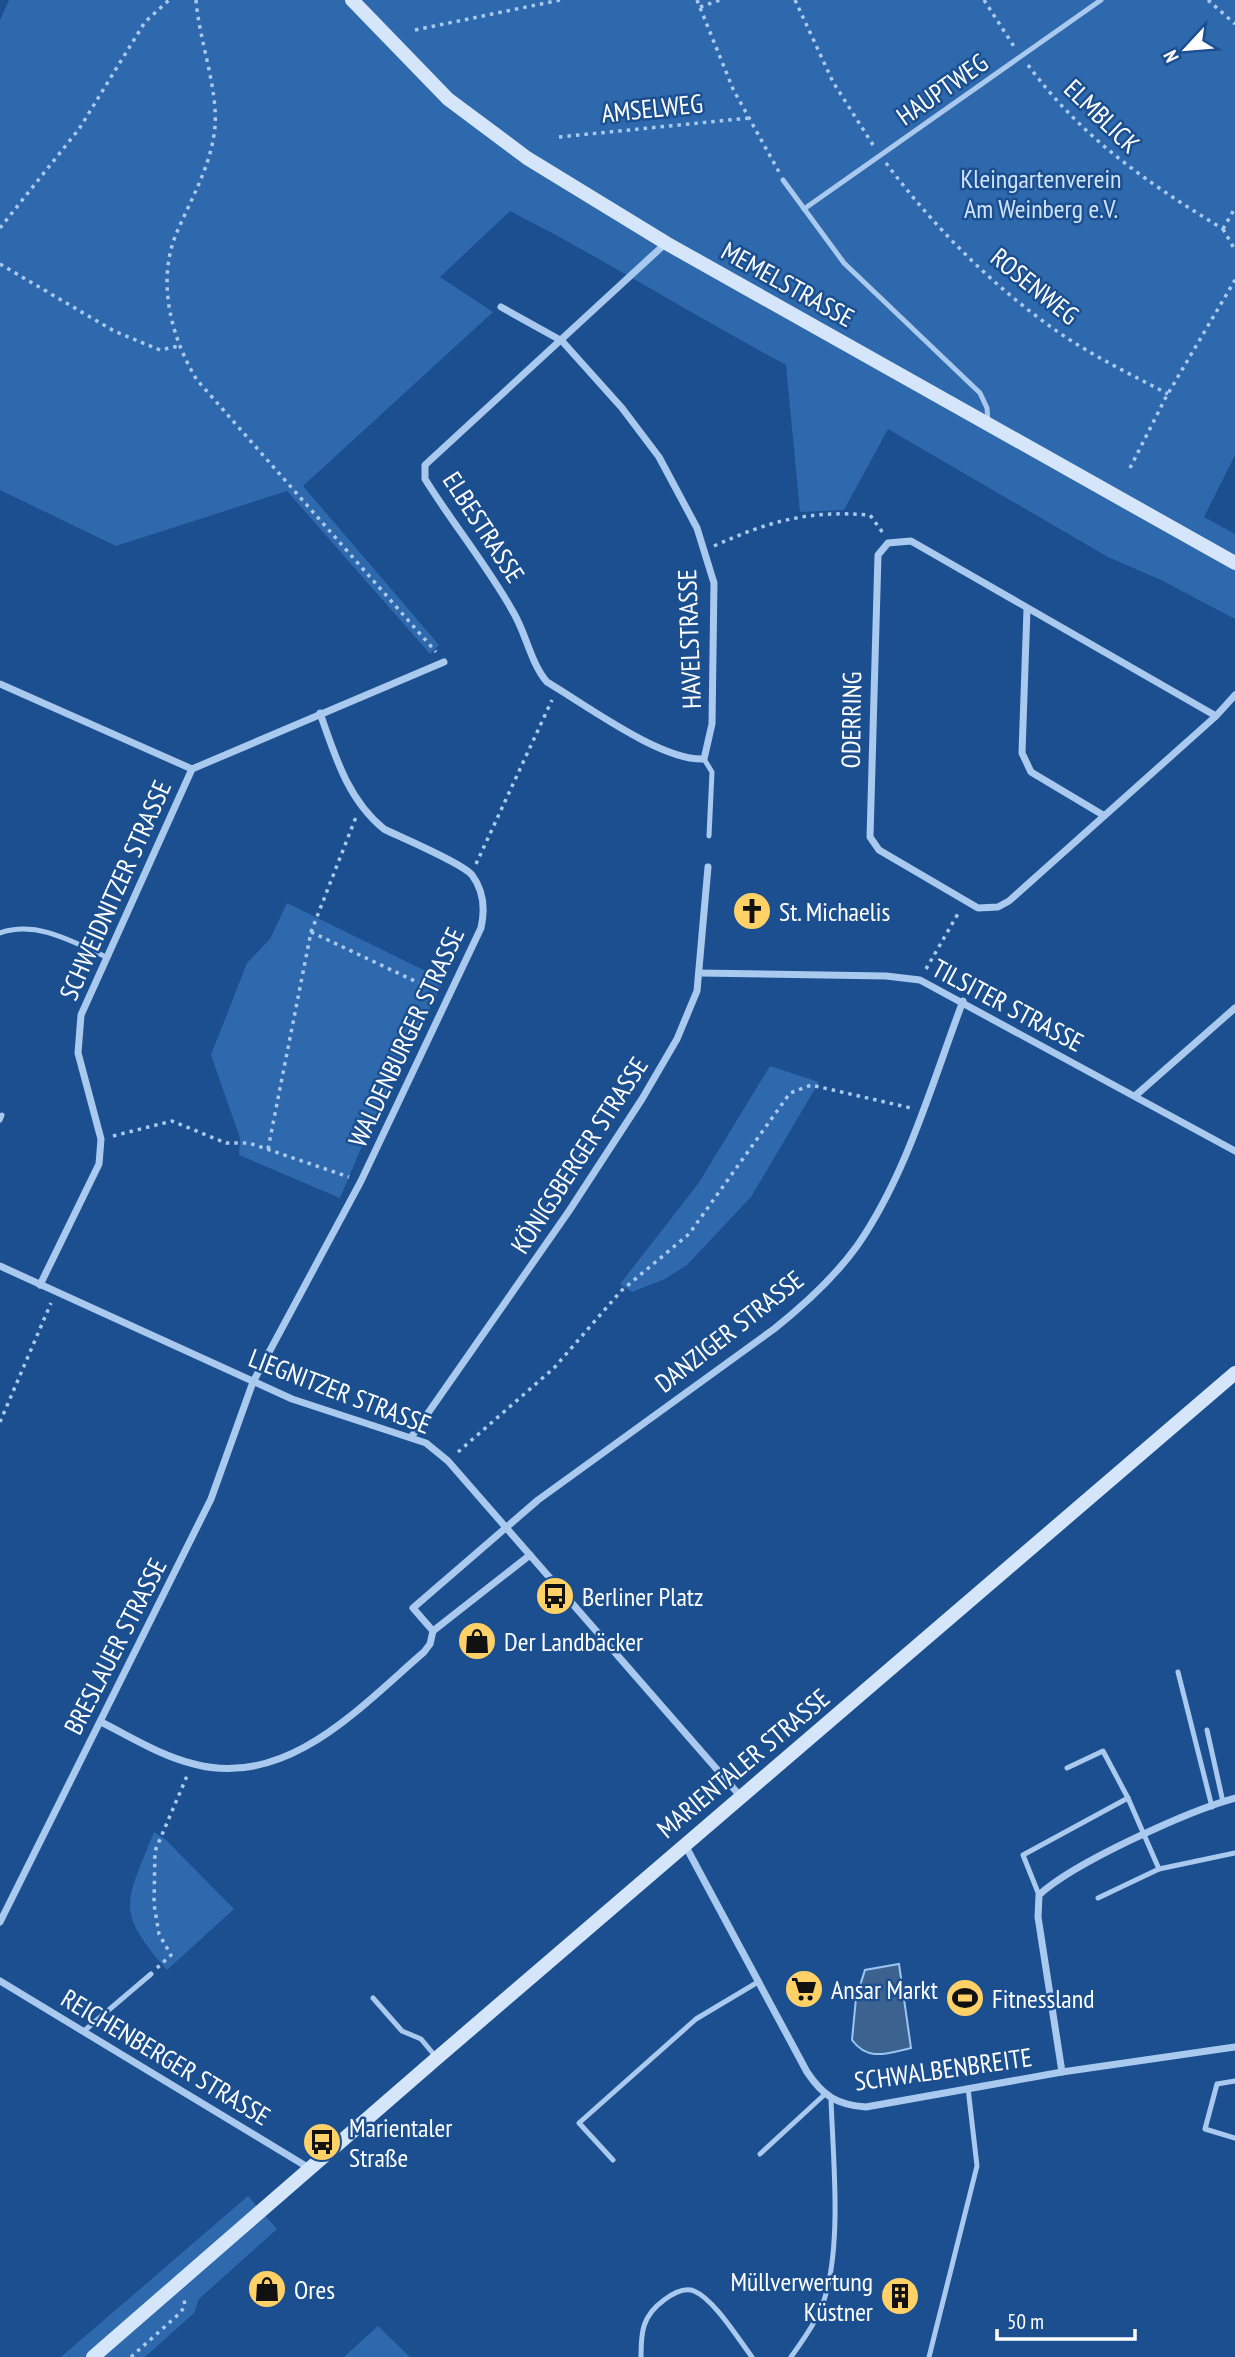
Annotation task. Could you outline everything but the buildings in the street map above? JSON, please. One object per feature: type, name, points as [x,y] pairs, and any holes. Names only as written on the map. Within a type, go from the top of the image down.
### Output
[{"type":"main road","name":"MEMELSTRASSE","points":[[352,0],[418,71],[482,126],[666,243],[1235,564]]},
{"type":"main road","name":"MARIENTALER STRASSE","points":[[93,2357],[437,2057],[1235,1373]]},
{"type":"street","name":"ELBESTRASSE","points":[[666,243],[425,465],[425,480],[521,625],[539,673],[558,689],[667,753],[704,759]]},
{"type":"street","name":"HAVELSTRASSE","points":[[501,307],[562,341],[635,423],[659,457],[705,549],[714,596],[712,724],[704,759]]},
{"type":"street","points":[[888,543],[911,541],[1216,716]]},
{"type":"street","name":"ODERRING","points":[[888,543],[882,547],[875,563],[870,837],[879,850],[983,909],[1004,904],[1216,716],[1235,695]]},
{"type":"street","points":[[1027,609],[1022,753],[1031,772],[1103,815]]},
{"type":"street","name":"SCHWEIDNITZER STRASSE","points":[[40,1285],[99,1164],[101,1139],[78,1053],[81,1015],[192,769],[444,662]]},
{"type":"street","points":[[0,684],[192,769]]},
{"type":"street","points":[[320,713],[340,770],[361,805],[384,829],[471,874]]},
{"type":"street","name":"KÖNIGSBERGER STRASSE","points":[[412,1436],[547,1244],[662,1068],[697,991],[708,867]]},
{"type":"street","name":"WALDENBURGER STRASSE","points":[[253,1382],[361,1181],[481,928],[484,912],[482,899],[471,874]]},
{"type":"street","name":"TILSITER STRASSE","points":[[699,973],[886,976],[920,980],[1235,1151]]},
{"type":"street","name":"DANZIGER STRASSE","points":[[505,1527],[604,1450],[756,1343],[823,1285],[857,1246],[877,1213],[921,1111],[962,1001]]},
{"type":"street","points":[[1135,1096],[1235,1008]]},
{"type":"street","name":"LIEGNITZER STRASSE","points":[[0,1266],[253,1382],[339,1416],[412,1436],[426,1443],[448,1461],[741,1798]]},
{"type":"street","name":"BRESLAUER STRASSE","points":[[0,1922],[211,1499],[253,1382]]},
{"type":"street","points":[[433,1631],[413,1608],[505,1527]]},
{"type":"street","points":[[101,1722],[192,1764],[240,1770],[275,1761],[313,1742],[424,1652],[430,1644],[433,1631],[530,1555]]},
{"type":"street","points":[[1039,1895],[1061,1878],[1146,1834],[1235,1798]]},
{"type":"street","name":"SCHWALBENBREITE","points":[[685,1845],[807,2072],[828,2097],[848,2106],[866,2107],[1062,2072],[1235,2047]]},
{"type":"street","name":"SCHWALBENBREITE","points":[[1039,1895],[1038,1917],[1062,2072]]},
{"type":"street","name":"REICHENBERGER STRASSE","points":[[0,1980],[310,2168]]},
{"type":"lane","name":"HAUPTWEG","points":[[804,209],[1101,0]]},
{"type":"lane","points":[[783,180],[829,245],[869,290],[980,393],[987,408],[988,426]]},
{"type":"lane","points":[[704,759],[712,772],[709,836]]},
{"type":"lane","points":[[0,933],[45,931],[106,957]]},
{"type":"lane","points":[[1178,1672],[1212,1807]]},
{"type":"lane","points":[[1206,1730],[1223,1802]]},
{"type":"lane","points":[[1067,1768],[1103,1751],[1146,1834],[1159,1869]]},
{"type":"lane","points":[[1039,1895],[1023,1855],[1128,1798]]},
{"type":"lane","points":[[1098,1898],[1159,1869],[1235,1853]]},
{"type":"lane","points":[[84,2032],[151,1974]]},
{"type":"lane","points":[[613,2160],[579,2123],[696,2019],[758,1982]]},
{"type":"lane","points":[[373,1998],[402,2031],[421,2039],[437,2057]]},
{"type":"lane","points":[[1235,2081],[1217,2084],[1205,2129],[1235,2138]]},
{"type":"lane","points":[[929,2357],[977,2166],[968,2088]]},
{"type":"lane","points":[[760,2154],[828,2097]]},
{"type":"lane","points":[[791,2357],[819,2314],[827,2290],[834,2193],[828,2097]]},
{"type":"lane","points":[[640,2357],[641,2327],[649,2314],[673,2294],[684,2290],[694,2291],[719,2314],[752,2357]]},
{"type":"path","points":[[0,228],[79,129],[145,22],[169,0]]},
{"type":"path","points":[[196,0],[215,124],[203,177],[168,258],[167,295],[179,346],[197,380],[444,662]]},
{"type":"path","points":[[415,30],[560,0]]},
{"type":"path","points":[[697,0],[723,65],[783,180]]},
{"type":"path","points":[[700,7],[720,0]]},
{"type":"path","name":"ROSENWEG","points":[[794,0],[833,82],[881,156],[937,225],[1026,307],[1096,355],[1167,396]]},
{"type":"path","name":"ELMBLICK","points":[[984,0],[1021,57],[1081,126],[1125,166],[1223,229]]},
{"type":"path","points":[[1208,0],[1235,24]]},
{"type":"path","name":"AMSELWEG","points":[[559,137],[750,118]]},
{"type":"path","points":[[1235,208],[1223,229],[1235,250]]},
{"type":"path","points":[[0,264],[114,331],[160,350],[179,346]]},
{"type":"path","points":[[1130,468],[1167,396],[1235,280]]},
{"type":"path","points":[[705,549],[763,524],[808,514],[870,515],[888,543]]},
{"type":"path","points":[[471,874],[558,689]]},
{"type":"path","points":[[268,1149],[311,932],[361,805]]},
{"type":"path","points":[[920,980],[966,901]]},
{"type":"path","points":[[311,932],[450,998]]},
{"type":"path","points":[[448,1461],[554,1368],[621,1291],[677,1245],[726,1184],[781,1100],[800,1087],[811,1085],[921,1111]]},
{"type":"path","points":[[101,1139],[172,1121],[226,1143],[249,1143],[361,1181]]},
{"type":"path","points":[[0,1422],[56,1292]]},
{"type":"path","points":[[151,1974],[171,1955],[159,1934],[154,1904],[158,1838],[192,1764]]},
{"type":"path","points":[[131,2357],[185,2306],[181,2279]]},
{"type":"green space","name":"Kleingartenverein Am Weinberg e.V.","points":[[9,0],[1235,0],[1235,455],[1204,517],[1235,534],[1235,619],[1161,580],[1108,557],[888,429],[844,510],[800,512],[786,365],[510,211],[440,277],[493,312],[303,486],[439,645],[430,654],[287,491],[116,546],[0,490],[0,20]]},
{"type":"green space","points":[[287,903],[444,980],[367,1134],[340,1198],[239,1155],[240,1138],[211,1055],[247,963],[270,939]]},
{"type":"green space","points":[[770,1066],[819,1082],[751,1197],[687,1265],[665,1279],[632,1292],[620,1284],[698,1184]]},
{"type":"green space","points":[[154,1832],[165,1839],[234,1909],[167,1970],[139,1933],[130,1905],[137,1875]]},
{"type":"green space","points":[[248,2196],[277,2229],[199,2299],[194,2313],[145,2357],[61,2357]]},
{"type":"green space","points":[[378,2326],[410,2357],[344,2357]]},
{"type":"shaded area","points":[[899,1964],[911,2048],[872,2054],[858,2047],[852,2040],[856,1998],[865,1970]]},
{"type":"place","name":"St. Michaelis","points":[[752,911]]},
{"type":"place","name":"Berliner Platz","points":[[555,1596]]},
{"type":"place","name":"Der Landbäcker","points":[[477,1641]]},
{"type":"place","name":"Ansar Markt","points":[[804,1989]]},
{"type":"place","name":"Fitnessland","points":[[965,1998]]},
{"type":"place","name":"Marientaler Straße","points":[[322,2142]]},
{"type":"place","name":"Ores","points":[[267,2289]]},
{"type":"place","name":"Müllverwertung Küstner","points":[[900,2296]]}]
